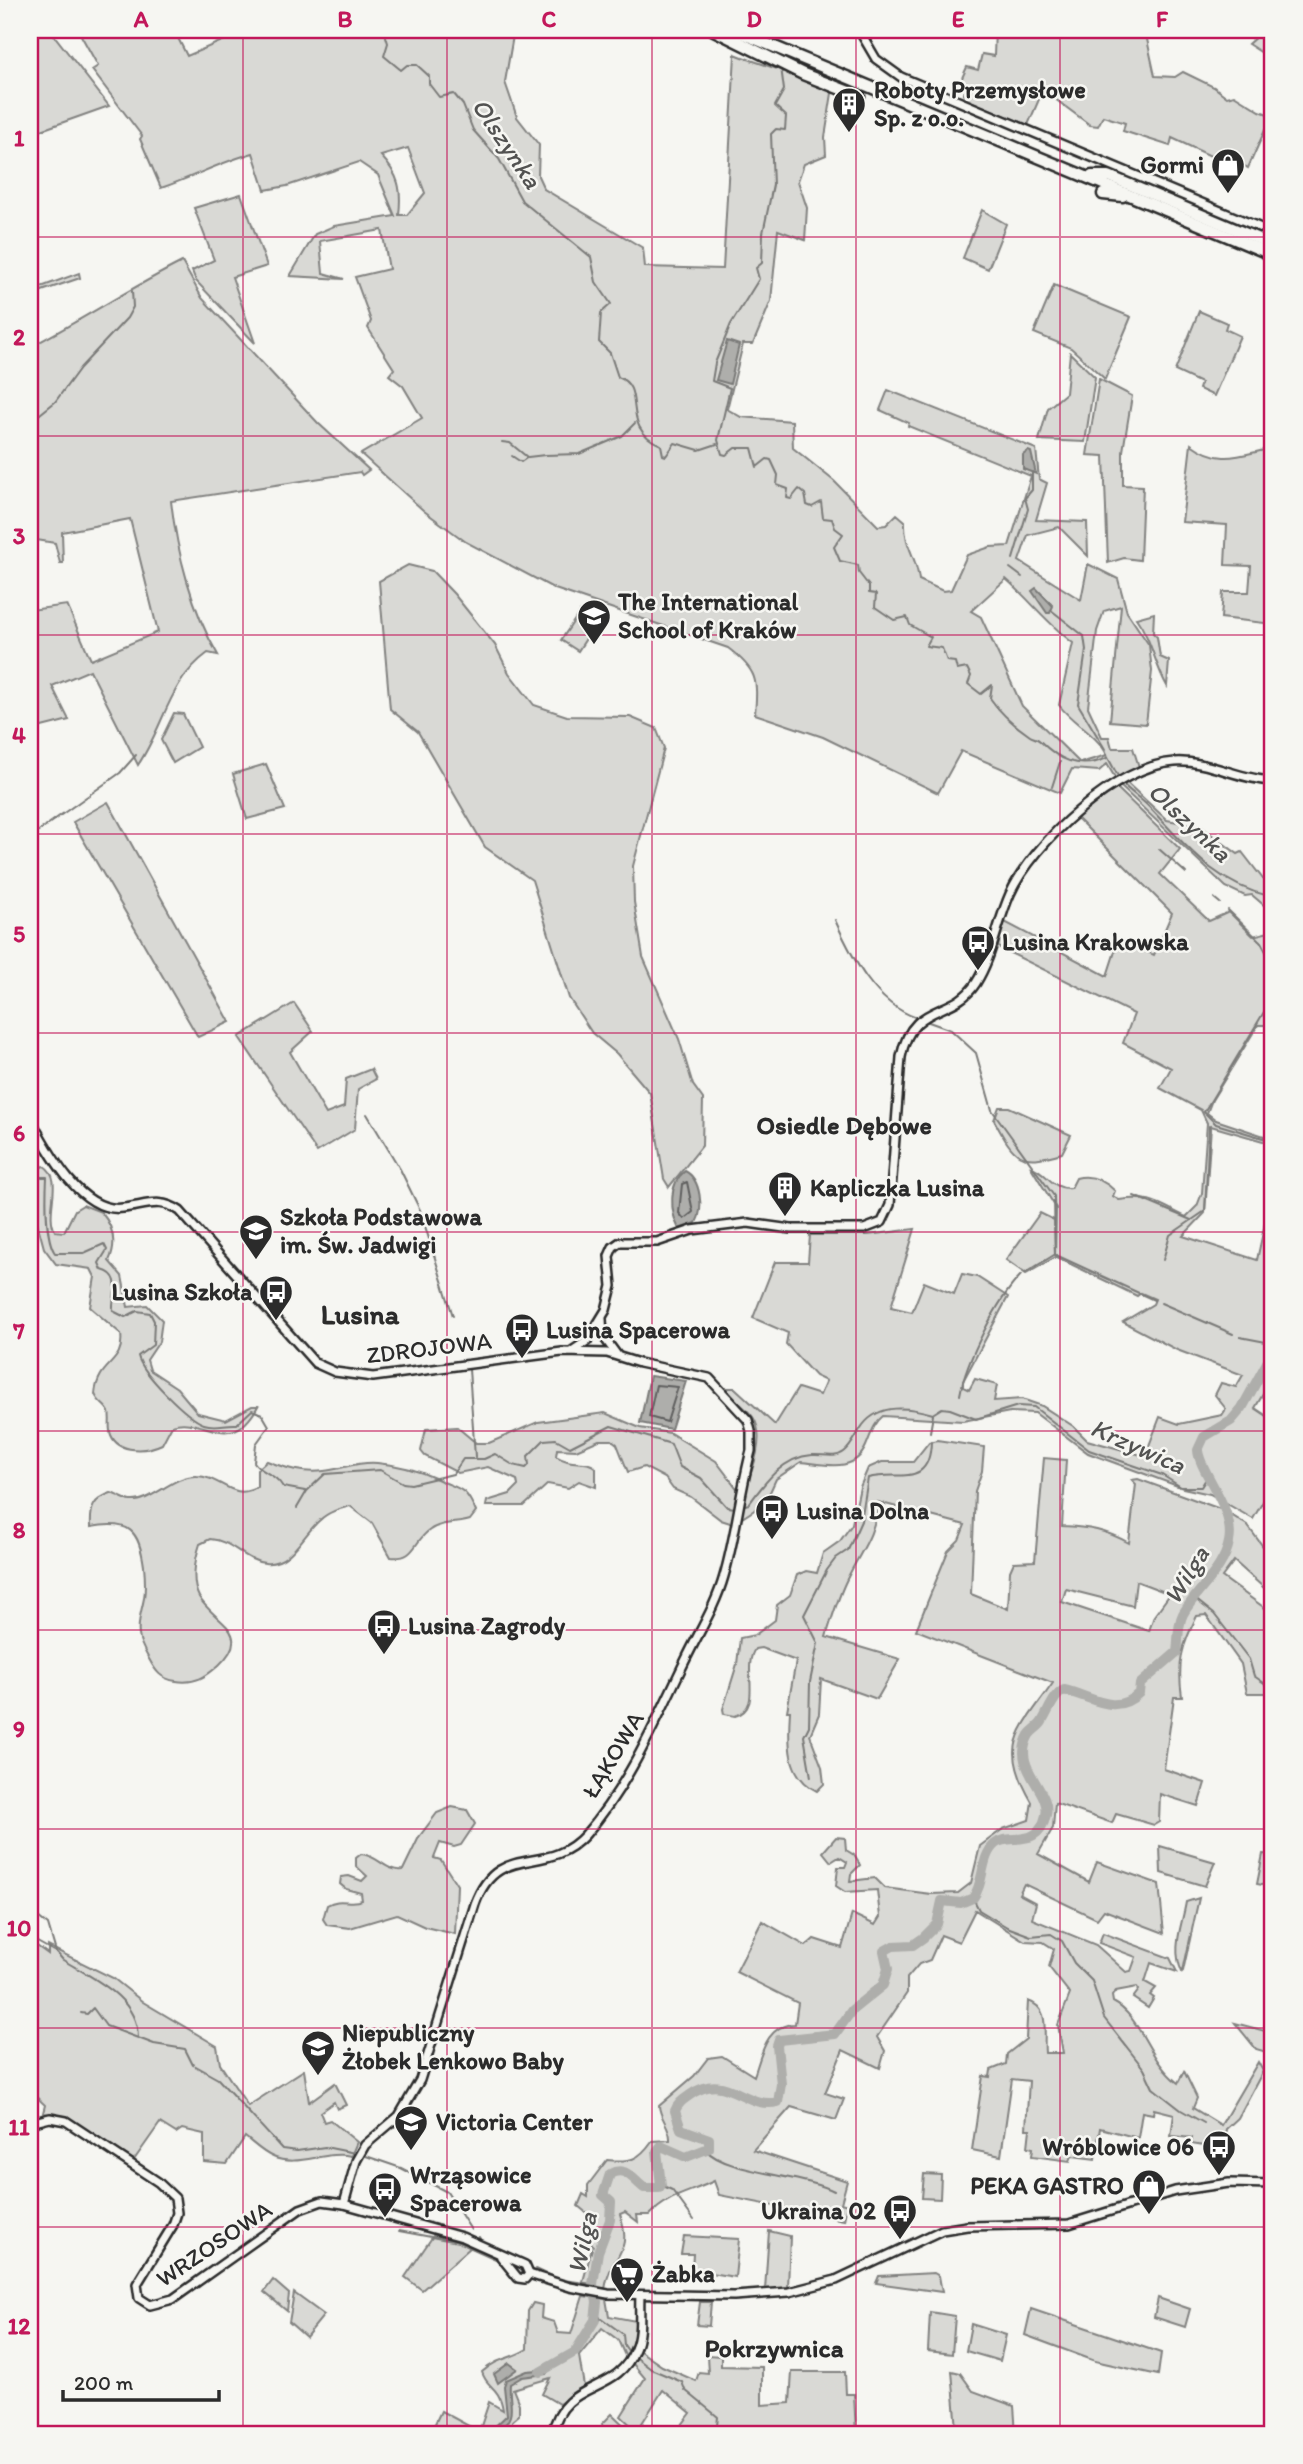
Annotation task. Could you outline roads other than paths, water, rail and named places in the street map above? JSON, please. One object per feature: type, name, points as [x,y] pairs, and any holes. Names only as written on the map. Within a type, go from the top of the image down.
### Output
[{"type":"highway","points":[[715,30],[803,74],[859,96]]},
{"type":"highway","points":[[734,30],[1273,255]]},
{"type":"highway","points":[[1085,176],[1109,176],[1273,244]]},
{"type":"highway","points":[[1103,194],[1135,197]]},
{"type":"street","points":[[859,30],[870,51],[882,64],[926,88],[1273,233]]},
{"type":"street","points":[[591,1351],[590,1338],[602,1318],[612,1286],[609,1256],[613,1247],[620,1242],[667,1241],[692,1230],[730,1224],[864,1229],[883,1222],[890,1205],[901,1057],[908,1035],[929,1013],[960,1000],[970,992],[983,970],[1002,914],[1020,876],[1049,839],[1084,806],[1132,776],[1172,762],[1273,781]]},
{"type":"street","name":"ZDROJOWA","points":[[30,1118],[68,1178],[87,1198],[106,1208],[161,1202],[180,1211],[315,1363],[335,1371],[373,1377],[572,1351],[600,1352]]},
{"type":"street","points":[[602,1318],[604,1340],[600,1352],[617,1355]]},
{"type":"street","points":[[590,1338],[604,1340],[617,1355]]},
{"type":"street","name":"ZDROJOWA","points":[[572,1351],[590,1338]]},
{"type":"street","name":"ŁĄKOWA","points":[[344,2204],[353,2170],[365,2145],[399,2116],[420,2080],[479,1894],[491,1875],[504,1867],[550,1858],[570,1848],[593,1826],[648,1737],[724,1576],[752,1440],[742,1411],[715,1383],[703,1376],[639,1363],[617,1355]]},
{"type":"street","name":"WRZOSOWA","points":[[30,2123],[50,2118],[66,2121],[158,2182],[175,2198],[177,2213],[173,2225],[137,2284],[139,2298],[150,2305],[173,2300],[220,2264],[305,2207],[322,2201],[344,2204],[462,2237],[500,2256],[517,2268],[520,2279],[529,2274]]},
{"type":"street","points":[[517,2268],[527,2267],[529,2274],[584,2291],[608,2294],[752,2295],[789,2292],[836,2280],[942,2230],[967,2226],[1069,2224],[1175,2191],[1229,2183],[1273,2184]]},
{"type":"street","points":[[552,2434],[558,2415],[574,2396],[617,2375],[630,2360],[635,2351],[639,2295]]},
{"type":"water","points":[[727,341],[739,345],[730,384],[716,380]]},
{"type":"water","points":[[1031,452],[1036,474],[1023,469],[1023,455]]},
{"type":"water","points":[[1036,588],[1053,606],[1050,613],[1047,613],[1032,591]]},
{"type":"water","points":[[685,1171],[698,1187],[700,1210],[696,1223],[679,1229],[672,1198],[676,1183]]},
{"type":"water","points":[[650,1376],[686,1381],[671,1429],[640,1423]]},
{"type":"water","points":[[509,2363],[517,2369],[498,2383],[494,2374]]},
{"type":"water","points":[[550,2369],[546,2374],[522,2377],[510,2384],[511,2410],[508,2421],[497,2433],[487,2434],[507,2415],[504,2386],[506,2380],[527,2371]]},
{"type":"waterway","name":"Olszynka","points":[[384,30],[388,43],[384,56],[401,70],[407,65],[417,65],[429,76],[429,84],[439,97],[454,94],[463,105],[473,130],[499,159],[522,201],[591,257],[596,282],[611,304],[601,313],[599,342],[610,353],[618,377],[627,382],[631,390],[640,429],[648,438],[661,445],[663,455],[666,456],[675,443],[699,450],[717,444]]},
{"type":"waterway","name":"Olszynka","points":[[781,67],[784,90],[775,106],[786,116],[785,130],[776,129],[771,134],[773,185],[763,233],[762,263],[756,268],[759,279],[731,324],[715,363],[712,381],[730,388],[718,440],[722,454],[726,455],[735,448],[752,448],[757,467],[767,459],[771,460],[778,475],[777,485],[788,489],[787,498],[791,499],[799,489],[805,494],[807,505],[812,507],[821,502],[823,518],[832,519],[835,528],[843,534],[834,547],[840,561],[858,565],[859,573],[869,586],[869,593],[876,594],[875,607],[894,620],[907,617],[910,625],[931,637],[926,646],[942,648],[947,661],[955,662],[957,670],[967,668],[971,676],[968,684],[981,694],[992,685],[990,698],[1018,728],[1069,761],[1087,763],[1107,758]]},
{"type":"waterway","points":[[30,422],[55,402],[80,368],[127,318],[133,307],[132,291]]},
{"type":"waterway","points":[[512,456],[521,462],[528,457],[579,454],[622,436],[635,423]]},
{"type":"waterway","points":[[502,442],[510,443],[527,457]]},
{"type":"waterway","points":[[1013,559],[1028,509],[1025,498],[1032,490],[1032,472]]},
{"type":"waterway","points":[[1010,568],[1022,577]]},
{"type":"waterway","points":[[1051,610],[1084,636],[1086,650],[1078,704],[1105,749]]},
{"type":"waterway","name":"Olszynka","points":[[1106,754],[1119,778]]},
{"type":"waterway","points":[[30,837],[120,773],[136,755]]},
{"type":"waterway","points":[[1052,787],[1060,762]]},
{"type":"waterway","name":"Olszynka","points":[[1123,784],[1216,872],[1249,890],[1269,896],[1270,902],[1273,901]]},
{"type":"waterway","points":[[1159,849],[1186,873]]},
{"type":"waterway","points":[[1214,898],[1220,903]]},
{"type":"waterway","points":[[1228,910],[1261,942],[1273,965]]},
{"type":"waterway","points":[[835,920],[849,950],[877,991],[902,1011],[917,1018]]},
{"type":"waterway","points":[[1273,982],[1270,1002],[1204,1112],[1216,1124],[1273,1141]]},
{"type":"waterway","points":[[926,1021],[951,1030],[976,1053],[992,1110],[1054,1196],[1055,1255]]},
{"type":"waterway","points":[[367,1114],[400,1169],[420,1210],[453,1316]]},
{"type":"waterway","points":[[1163,1260],[1170,1235],[1205,1211],[1209,1126]]},
{"type":"waterway","name":"Krzywica","points":[[30,1186],[39,1177],[47,1177],[49,1238],[55,1253],[84,1253],[104,1244],[107,1250],[99,1263],[102,1270],[109,1273],[115,1282],[113,1311],[125,1317],[137,1311],[150,1313],[154,1321],[153,1345],[138,1356],[156,1383],[187,1413],[204,1424],[237,1424],[252,1410],[262,1414],[269,1426],[256,1444],[254,1462],[276,1478],[283,1487],[305,1491]]},
{"type":"waterway","points":[[1134,1196],[1191,1220]]},
{"type":"waterway","points":[[1025,1273],[1054,1255]]},
{"type":"waterway","points":[[1056,1255],[1154,1300]]},
{"type":"waterway","points":[[960,1395],[969,1365],[984,1332],[1002,1300],[1021,1275]]},
{"type":"waterway","name":"Wilga","points":[[1273,1292],[1273,1305]]},
{"type":"waterway","points":[[1161,1303],[1233,1334]]},
{"type":"waterway","points":[[1240,1337],[1271,1343]]},
{"type":"waterway","name":"Wilga","points":[[540,2372],[575,2352],[595,2320],[597,2302],[593,2284],[598,2252],[610,2220],[611,2202],[603,2195],[610,2174],[625,2172],[644,2188],[659,2188],[661,2185],[657,2151],[661,2146],[686,2157],[709,2148],[709,2139],[681,2129],[675,2111],[683,2100],[703,2088],[715,2086],[755,2101],[778,2102],[781,2084],[777,2046],[779,2040],[835,2034],[852,2010],[883,1985],[888,1969],[884,1951],[893,1946],[913,1945],[923,1938],[937,1924],[942,1901],[961,1903],[973,1898],[987,1856],[995,1844],[1008,1839],[1030,1837],[1042,1826],[1046,1806],[1024,1758],[1025,1747],[1029,1735],[1042,1722],[1057,1695],[1064,1690],[1103,1703],[1121,1704],[1139,1693],[1140,1684],[1177,1652],[1183,1614],[1222,1562],[1229,1542],[1230,1529],[1223,1504],[1204,1469],[1198,1450],[1204,1437],[1231,1421],[1242,1408],[1269,1359],[1273,1341]]},
{"type":"waterway","points":[[469,1369],[475,1457]]},
{"type":"waterway","name":"Krzywica","points":[[934,1413],[942,1408],[950,1409],[976,1419],[1018,1406],[1034,1407],[1089,1450],[1162,1475],[1181,1487],[1201,1487],[1209,1474]]},
{"type":"waterway","name":"Krzywica","points":[[741,1506],[749,1504],[768,1479],[792,1460],[812,1455],[833,1456],[844,1452],[863,1425],[878,1413],[905,1409],[933,1414]]},
{"type":"waterway","points":[[930,1432],[933,1415]]},
{"type":"waterway","name":"Krzywica","points":[[297,1508],[307,1491],[325,1474],[380,1470],[403,1483],[411,1484],[453,1474],[463,1459],[484,1459],[495,1454],[513,1465],[526,1468],[529,1465],[528,1456],[544,1440],[556,1439],[570,1447],[611,1426],[671,1444],[680,1467],[701,1478],[727,1507],[736,1508]]},
{"type":"waterway","points":[[811,1777],[804,1736],[809,1726],[810,1682],[818,1643],[804,1615],[827,1570],[836,1558],[848,1550],[861,1521],[868,1478],[919,1472],[929,1456],[931,1441]]},
{"type":"waterway","points":[[1194,1598],[1214,1614],[1249,1659],[1254,1676],[1273,1689]]},
{"type":"waterway","points":[[973,1898],[979,1910],[1007,1927],[1031,1936],[1051,1934],[1062,1941],[1074,1963],[1092,1981],[1104,2018],[1144,2069],[1153,2088],[1181,2110],[1204,2123]]},
{"type":"waterway","points":[[33,1913],[48,1925],[56,1952]]},
{"type":"waterway","points":[[30,1938],[57,1953],[63,1960],[100,1982],[122,2000],[136,2023],[138,2037]]},
{"type":"waterway","points":[[81,2013],[87,2014],[93,2008],[106,2026],[154,2044],[185,2049],[193,2065],[218,2079],[282,2149],[297,2151],[325,2147],[355,2153]]},
{"type":"waterway","points":[[706,2150],[730,2164],[804,2181],[834,2191]]},
{"type":"waterway","points":[[366,2156],[401,2168],[447,2192],[471,2230]]},
{"type":"waterway","points":[[661,2185],[672,2190],[694,2220]]},
{"type":"waterway","points":[[399,2231],[458,2242],[498,2260]]},
{"type":"waterway","points":[[487,2244],[509,2254]]},
{"type":"waterway","points":[[536,2269],[553,2277]]},
{"type":"waterway","points":[[563,2280],[593,2284]]},
{"type":"waterway","points":[[597,2315],[623,2334],[624,2345],[629,2352]]},
{"type":"waterway","points":[[633,2355],[651,2369],[682,2382],[685,2390],[718,2417],[716,2434]]},
{"type":"place","name":"Roboty Przemysłowe Sp. z o.o.","points":[[849,134]]},
{"type":"place","name":"Gormi","points":[[1228,195]]},
{"type":"place","name":"The International School of Kraków","points":[[594,646]]},
{"type":"place","name":"Lusina Krakowska","points":[[978,972]]},
{"type":"place","name":"Kapliczka Lusina","points":[[785,1218]]},
{"type":"place","name":"Szkoła Podstawowa im. Św. Jadwigi","points":[[256,1261]]},
{"type":"place","name":"Lusina Szkoła","points":[[276,1322]]},
{"type":"place","name":"Lusina Spacerowa","points":[[522,1360]]},
{"type":"place","name":"Lusina Dolna","points":[[772,1541]]},
{"type":"place","name":"Lusina Zagrody","points":[[384,1656]]},
{"type":"place","name":"Niepubliczny Żłobek Lenkowo Baby","points":[[318,2077]]},
{"type":"place","name":"Victoria Center","points":[[411,2152]]},
{"type":"place","name":"Wróblowice 06","points":[[1219,2177]]},
{"type":"place","name":"PEKA GASTRO","points":[[1149,2216]]},
{"type":"place","name":"Wrząsowice Spacerowa","points":[[385,2219]]},
{"type":"place","name":"Ukraina 02","points":[[900,2241]]},
{"type":"place","name":"Żabka","points":[[627,2304]]},
{"type":"district","name":"Osiedle Dębowe","points":[[844,1125]]},
{"type":"district","name":"Lusina","points":[[360,1314]]},
{"type":"district","name":"Pokrzywnica","points":[[774,2348]]}]
